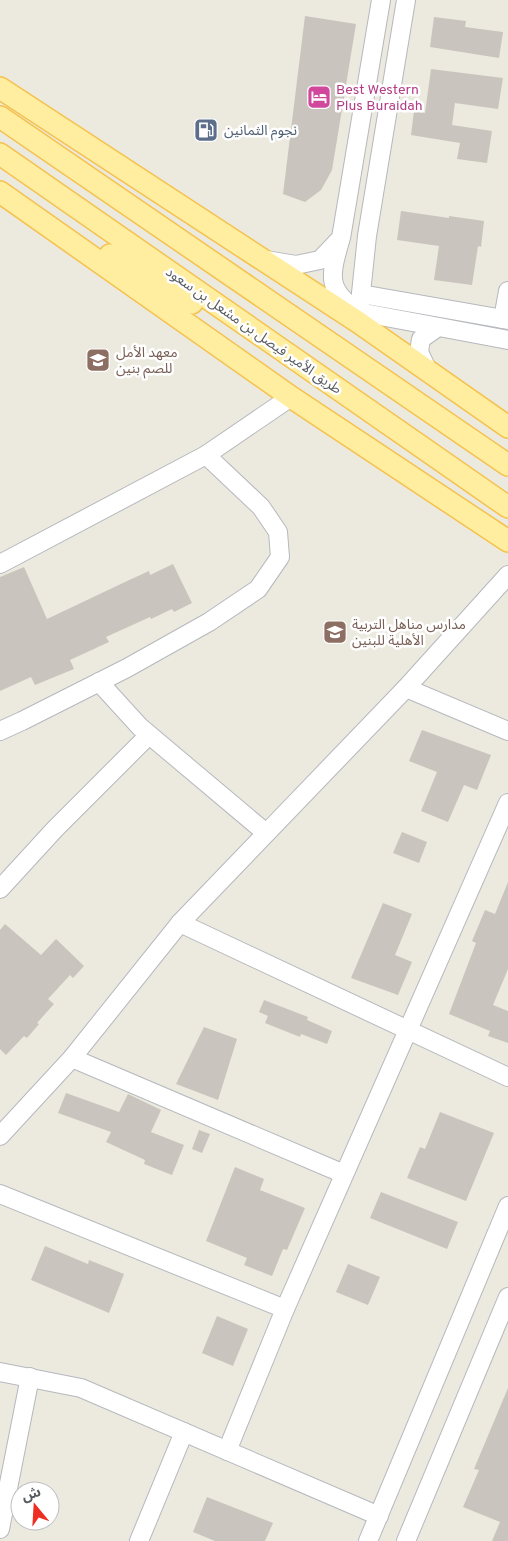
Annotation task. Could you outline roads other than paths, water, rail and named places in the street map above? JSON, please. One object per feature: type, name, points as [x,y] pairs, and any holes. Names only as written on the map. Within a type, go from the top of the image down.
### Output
[{"type":"main road","points":[[0,88],[262,259],[359,317],[426,369],[508,427]]},
{"type":"main road","points":[[0,96],[253,276],[327,340]]},
{"type":"main road","points":[[0,117],[508,465]]},
{"type":"main road","name":"طريق الأمير فيصل بن مشعل بن سعود","points":[[0,154],[508,507]]},
{"type":"main road","points":[[0,192],[291,397],[508,541]]},
{"type":"main road","points":[[29,212],[133,268],[212,316],[312,371]]},
{"type":"street","points":[[381,0],[341,238],[332,269],[336,290],[359,317],[438,327],[508,340]]},
{"type":"street","points":[[359,317],[367,236],[406,0]]},
{"type":"street","points":[[262,259],[296,265],[320,260],[341,238]]},
{"type":"street","points":[[361,294],[506,319],[508,291]]},
{"type":"street","points":[[426,369],[419,352],[421,339],[438,327]]},
{"type":"street","points":[[0,564],[206,455],[291,397]]},
{"type":"street","points":[[0,731],[99,682],[209,622],[258,589],[280,557],[278,532],[261,507],[206,455]]},
{"type":"street","points":[[0,1136],[72,1058],[180,923],[406,688],[508,576]]},
{"type":"street","points":[[99,682],[140,727],[266,834]]},
{"type":"street","points":[[406,688],[508,731]]},
{"type":"street","points":[[0,889],[55,828],[149,735]]},
{"type":"street","points":[[227,1451],[285,1309],[508,803]]},
{"type":"street","points":[[180,923],[508,1077]]},
{"type":"street","points":[[72,1058],[344,1174]]},
{"type":"street","points":[[0,1194],[285,1309]]},
{"type":"street","points":[[368,1541],[508,1206]]},
{"type":"street","points":[[406,1541],[508,1297]]},
{"type":"street","points":[[0,1372],[80,1388],[379,1516]]},
{"type":"street","points":[[0,1529],[30,1377]]},
{"type":"street","points":[[139,1541],[184,1432]]},
{"type":"place","name":"Best Western Plus Buraidah","points":[[319,97]]},
{"type":"place","name":"نجوم الثمانين","points":[[206,130]]},
{"type":"place","name":"معهد الأمل للصم بنين","points":[[98,360]]},
{"type":"place","name":"مدارس مناهل التربية الأهلية للبنين","points":[[335,632]]}]
